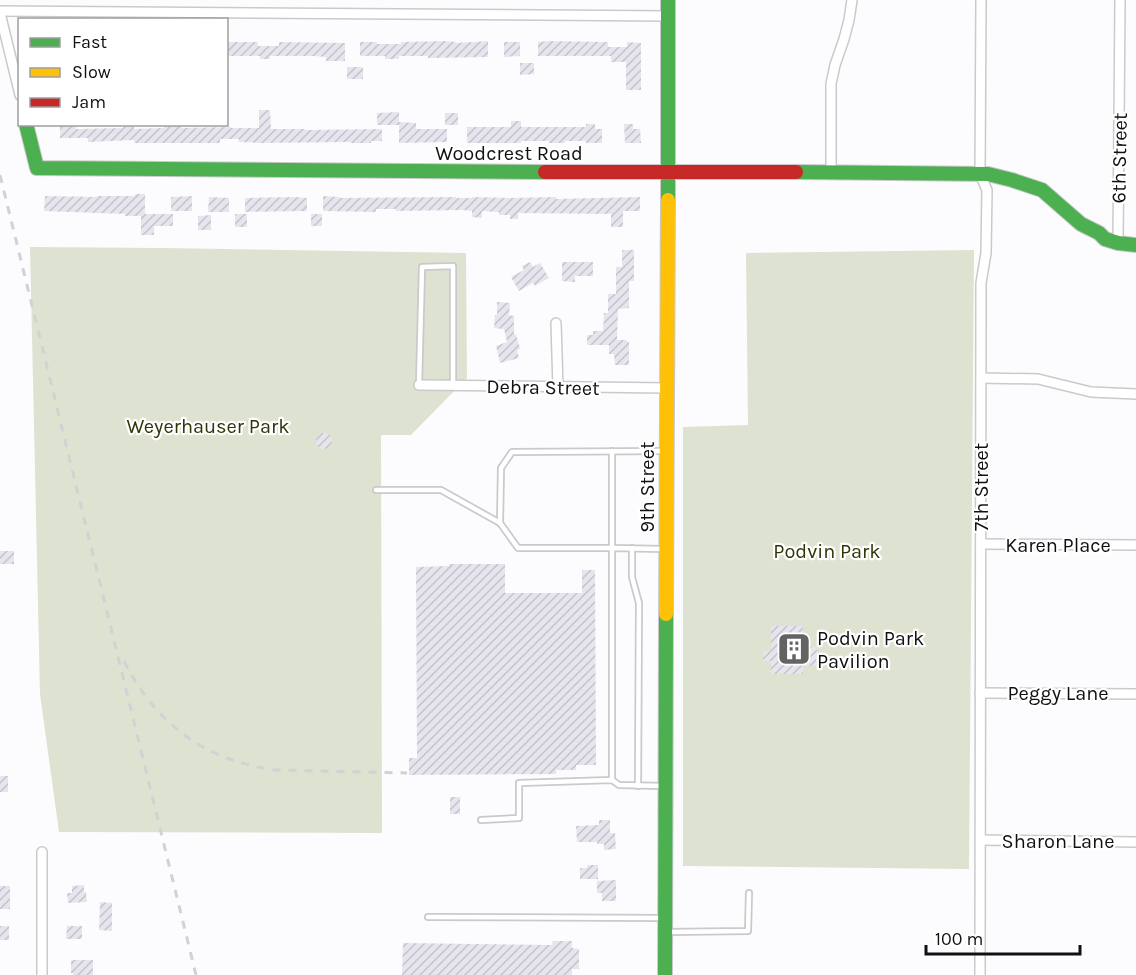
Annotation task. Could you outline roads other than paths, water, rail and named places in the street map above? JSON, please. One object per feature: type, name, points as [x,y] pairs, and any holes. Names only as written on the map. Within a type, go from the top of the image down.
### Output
[{"type":"street","name":"9th Street","points":[[665,975],[668,0]]},
{"type":"street","points":[[831,172],[831,84],[847,30],[852,0]]},
{"type":"street","name":"7th Street","points":[[980,975],[981,283],[986,253],[987,190],[980,174],[981,0]]},
{"type":"street","name":"6th Street","points":[[1118,243],[1120,0]]},
{"type":"street","points":[[18,87],[0,12],[668,16]]},
{"type":"street","name":"Woodcrest Road","points":[[26,126],[37,168],[988,174],[1042,190],[1081,224],[1105,238],[1136,246]]},
{"type":"street","points":[[556,322],[558,387]]},
{"type":"street","points":[[981,378],[1038,379],[1091,392],[1136,394]]},
{"type":"street","name":"Debra Street","points":[[418,385],[667,388]]},
{"type":"street","name":"Karen Place","points":[[981,544],[1136,545]]},
{"type":"street","name":"Peggy Lane","points":[[980,693],[1136,694]]},
{"type":"street","name":"Sharon Lane","points":[[980,840],[1136,842]]},
{"type":"street","points":[[42,852],[42,975]]},
{"type":"lane","points":[[418,385],[422,267],[453,266],[453,385]]},
{"type":"lane","points":[[612,451],[612,780]]},
{"type":"lane","points":[[500,523],[501,468],[512,452],[667,451]]},
{"type":"lane","points":[[376,489],[441,490],[500,523],[518,548],[666,549]]},
{"type":"lane","points":[[632,548],[632,577],[639,603],[638,786]]},
{"type":"lane","points":[[481,820],[519,818],[519,783],[612,780],[620,785],[666,786]]},
{"type":"lane","points":[[428,917],[665,925],[748,931],[749,893]]},
{"type":"railway","points":[[0,175],[196,975]]},
{"type":"railway","points":[[124,661],[151,703],[167,721],[185,736],[227,758],[276,770],[407,773]]},
{"type":"place","name":"Podvin Park Pavilion","points":[[794,649]]},
{"type":"park label","name":"Weyerhauser Park","points":[[208,426]]},
{"type":"park label","name":"Podvin Park","points":[[827,551]]}]
